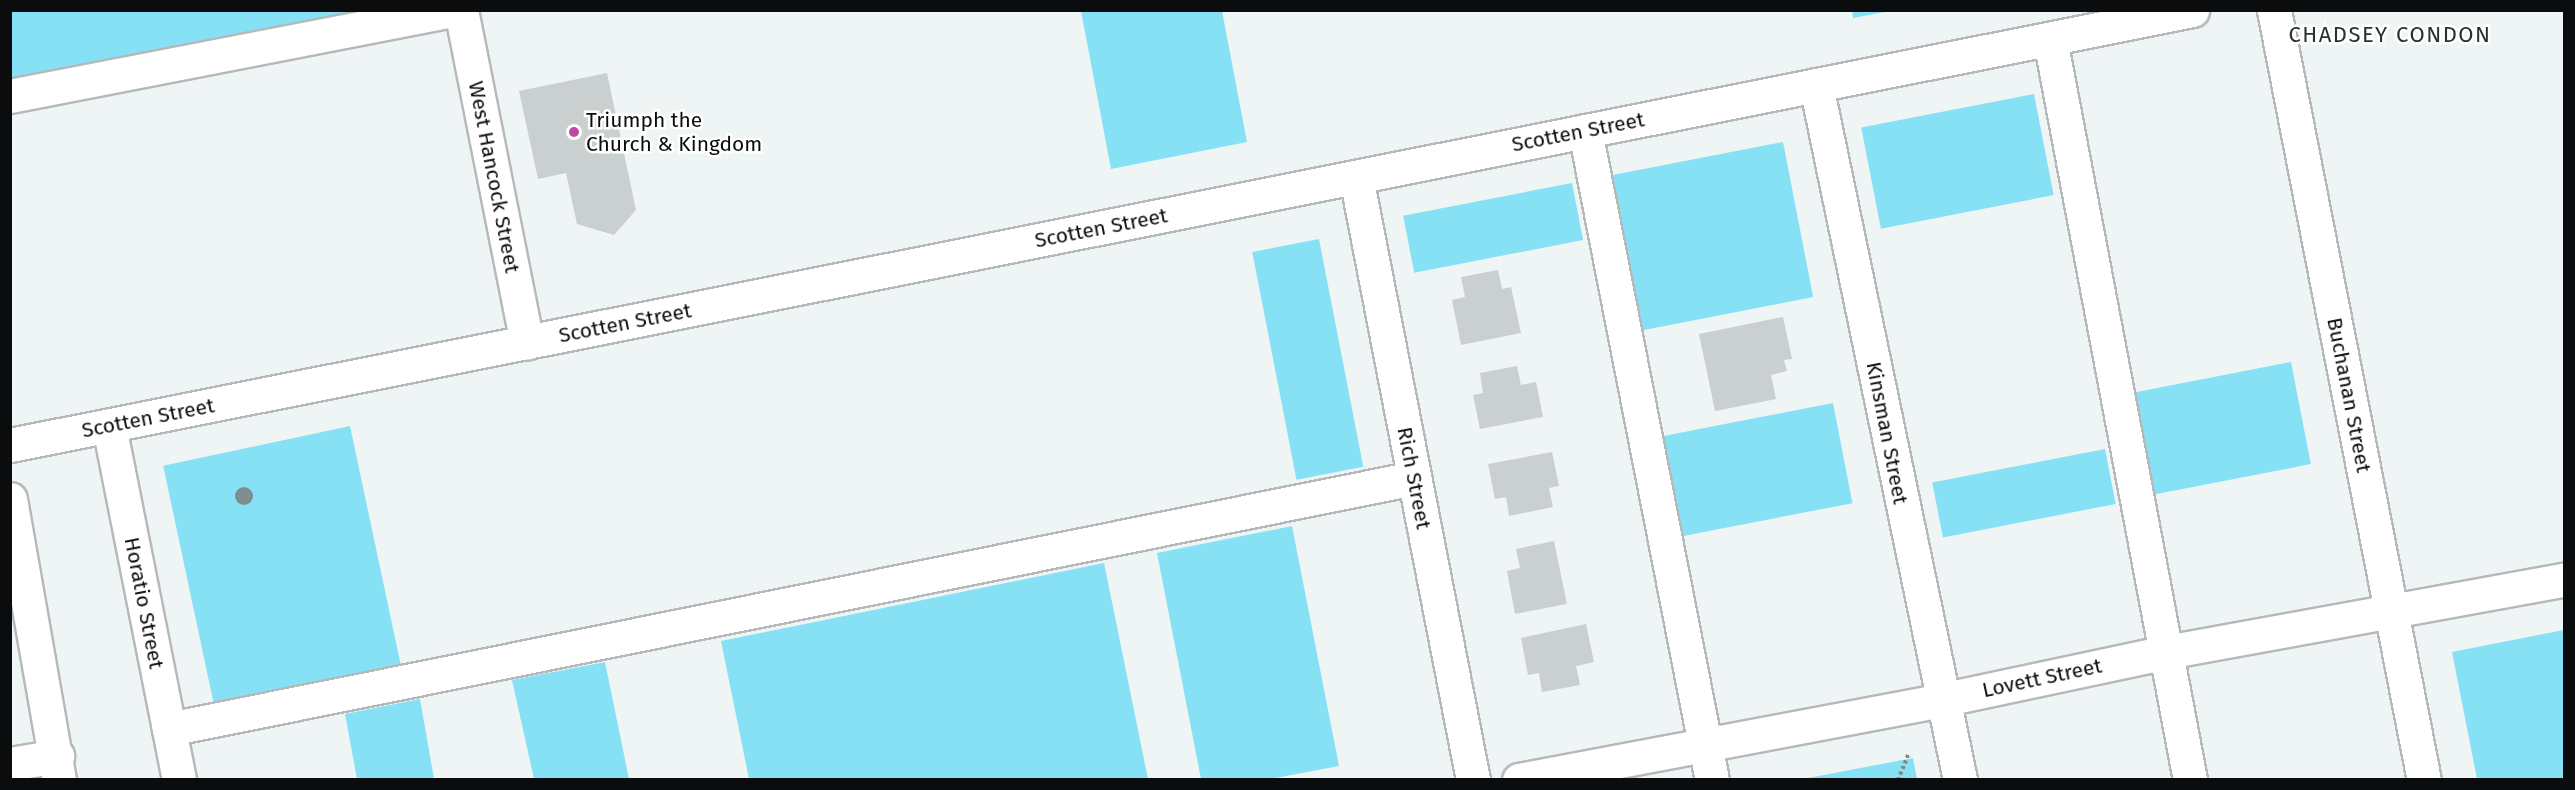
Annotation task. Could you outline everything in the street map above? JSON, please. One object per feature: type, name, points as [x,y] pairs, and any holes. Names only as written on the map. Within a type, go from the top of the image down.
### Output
[{"type":"street","points":[[10,96],[452,10]]},
{"type":"street","name":"West Hancock Street","points":[[461,10],[527,343]]},
{"type":"street","name":"Scotten Street","points":[[10,446],[2192,10]]},
{"type":"street","name":"Buchanan Street","points":[[2274,10],[2424,780]]},
{"type":"street","points":[[2050,39],[2190,780]]},
{"type":"street","name":"Kinsman Street","points":[[1816,85],[1941,700],[1960,780]]},
{"type":"street","points":[[1585,131],[1712,780]]},
{"type":"street","name":"Rich Street","points":[[1356,177],[1473,780]]},
{"type":"street","name":"Horatio Street","points":[[109,426],[179,780]]},
{"type":"street","points":[[169,729],[1414,478]]},
{"type":"street","points":[[10,499],[14,540],[58,768],[10,764]]},
{"type":"street","name":"Lovett Street","points":[[1520,780],[1941,700],[2166,652],[2565,580]]},
{"type":"path","points":[[1898,780],[1909,753]]},
{"type":"shaded area","points":[[11,10],[356,10],[356,11],[11,79]]},
{"type":"shaded area","points":[[1852,10],[1890,10],[1890,11],[1853,18]]},
{"type":"shaded area","points":[[1081,11],[1222,11],[1247,142],[1111,169]]},
{"type":"shaded area","points":[[2034,94],[2054,195],[1881,229],[1861,128]]},
{"type":"shaded area","points":[[1783,142],[1813,297],[1636,331],[1606,176]]},
{"type":"shaded area","points":[[1572,183],[1583,240],[1414,273],[1403,216]]},
{"type":"shaded area","points":[[1319,239],[1363,467],[1297,480],[1252,252]]},
{"type":"shaded area","points":[[2291,362],[2311,464],[2149,496],[2129,393]]},
{"type":"shaded area","points":[[1833,403],[1852,503],[1681,537],[1661,436]]},
{"type":"shaded area","points":[[350,426],[401,665],[214,704],[163,466]]},
{"type":"shaded area","points":[[2105,449],[2116,504],[1943,538],[1932,483]]},
{"type":"shaded area","points":[[1292,526],[1339,766],[1270,779],[1201,779],[1157,553]]},
{"type":"shaded area","points":[[1104,563],[1148,779],[749,779],[721,641]]},
{"type":"shaded area","points":[[2564,630],[2564,779],[2477,779],[2452,652]]},
{"type":"shaded area","points":[[605,662],[629,779],[534,779],[512,680]]},
{"type":"shaded area","points":[[420,699],[434,779],[357,779],[345,714]]},
{"type":"shaded area","points":[[1913,758],[1917,779],[1803,779]]},
{"type":"building","name":"Triumph the Church & Kingdom","points":[[607,73],[636,210],[614,235],[577,224],[566,173],[538,179],[519,91]]},
{"type":"building","points":[[1498,270],[1502,289],[1511,287],[1521,333],[1461,345],[1452,300],[1465,297],[1461,277]]},
{"type":"building","points":[[1783,317],[1792,359],[1784,360],[1787,371],[1771,375],[1776,399],[1715,411],[1699,334]]},
{"type":"building","points":[[1517,366],[1521,385],[1536,382],[1543,417],[1480,429],[1473,395],[1483,393],[1480,373]]},
{"type":"building","points":[[1552,452],[1559,486],[1549,488],[1553,507],[1509,516],[1506,497],[1495,499],[1488,464]]},
{"type":"building","points":[[1554,541],[1567,604],[1515,614],[1507,571],[1520,568],[1516,549]]},
{"type":"building","points":[[1586,624],[1594,662],[1576,666],[1580,685],[1542,692],[1539,673],[1528,675],[1521,638]]},
{"type":"place","name":"Triumph the Church & Kingdom","points":[[574,132]]},
{"type":"district","name":"CHADSEY CONDON","points":[[2390,35]]}]
